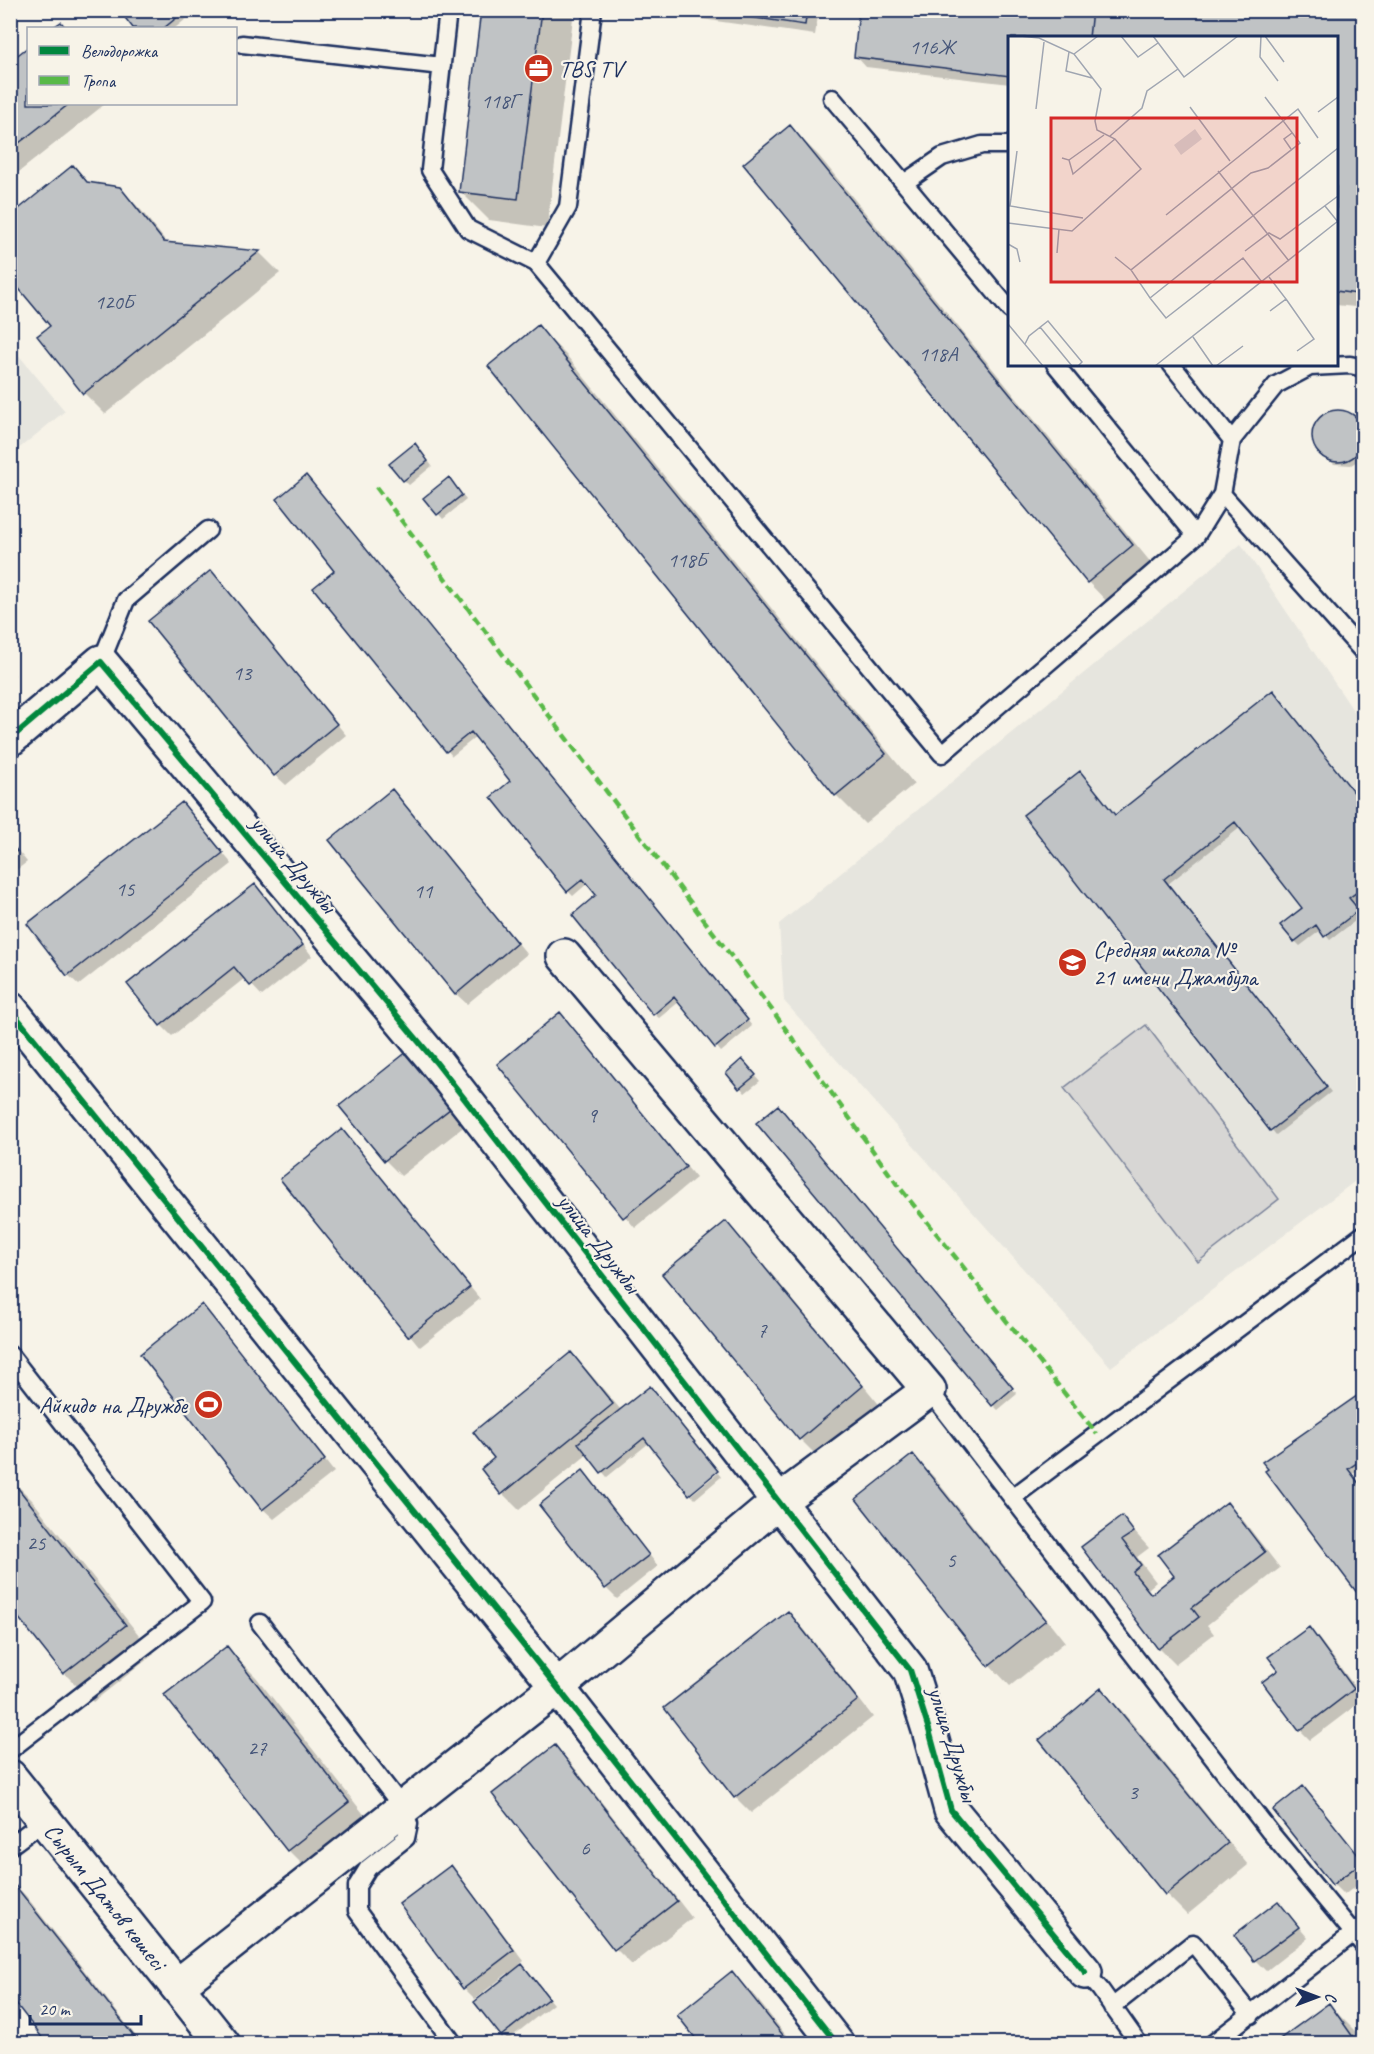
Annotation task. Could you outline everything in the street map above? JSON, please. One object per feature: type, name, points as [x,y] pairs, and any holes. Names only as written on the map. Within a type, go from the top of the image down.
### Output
[{"type":"street","points":[[10,739],[101,662]]},
{"type":"street","name":"улица Дружбы","points":[[101,662],[435,1061],[910,1670],[930,1730],[951,1810],[1085,1972]]},
{"type":"street","points":[[177,1986],[557,1687],[778,1502],[929,1390],[564,956]]},
{"type":"street","points":[[10,1009],[557,1687],[837,2043]]},
{"type":"street","name":"Сырым Датов көшесі","points":[[10,1777],[223,2043]]},
{"type":"lane","points":[[448,10],[430,170],[468,229],[537,263],[942,754],[1196,536],[1222,494],[1232,440],[1276,385],[1310,367],[1330,366]]},
{"type":"lane","points":[[537,263],[568,207],[593,10]]},
{"type":"lane","points":[[242,44],[442,66]]},
{"type":"lane","points":[[832,98],[1008,308]]},
{"type":"lane","points":[[904,183],[942,157],[982,145],[1008,145]]},
{"type":"lane","points":[[1056,366],[1196,536]]},
{"type":"lane","points":[[1173,366],[1232,440]]},
{"type":"lane","points":[[1338,366],[1364,368]]},
{"type":"lane","points":[[1222,494],[1364,653]]},
{"type":"lane","points":[[101,662],[126,600],[208,530]]},
{"type":"lane","points":[[1012,1498],[1364,1234]]},
{"type":"lane","points":[[10,1354],[202,1602],[10,1750]]},
{"type":"lane","points":[[929,1390],[1270,1832],[1360,1935],[1212,2043]]},
{"type":"lane","points":[[260,1623],[403,1808],[409,1824],[406,1838],[368,1868],[357,1886],[357,1911],[454,2043]]},
{"type":"lane","points":[[10,1846],[45,1820]]},
{"type":"lane","points":[[1112,2007],[1193,1943],[1251,2015]]},
{"type":"lane","points":[[1085,1972],[1139,2043]]},
{"type":"shaded area","points":[[11,346],[65,411],[10,455]]},
{"type":"shaded area","name":"Средняя школа № 21 имени Джамбула","points":[[1241,544],[1363,725],[1363,1175],[1111,1367],[784,1001],[779,924]]},
{"type":"shaded area","points":[[1146,1025],[1279,1199],[1198,1262],[1064,1088]]},
{"type":"building","points":[[119,10],[186,10],[165,27],[132,27]]},
{"type":"building","points":[[481,10],[542,10],[518,199],[459,192]]},
{"type":"building","points":[[700,10],[807,10],[805,25]]},
{"type":"building","points":[[859,10],[1092,10],[1089,36],[1008,36],[1008,76],[854,57]]},
{"type":"building","points":[[1092,10],[1364,10],[1364,295],[1338,291],[1338,36],[1089,36]]},
{"type":"building","points":[[61,22],[65,27],[54,27]]},
{"type":"building","points":[[27,48],[27,105],[68,105],[10,150],[10,61]]},
{"type":"building","points":[[790,125],[1133,545],[1087,583],[743,164]]},
{"type":"building","points":[[73,165],[87,182],[120,187],[164,242],[260,251],[83,394],[37,336],[50,326],[10,278],[10,216]]},
{"type":"building","points":[[538,325],[886,754],[835,796],[488,366]]},
{"type":"building","points":[[1333,410],[1343,410],[1353,414],[1360,421],[1364,436],[1360,451],[1353,458],[1343,462],[1333,462],[1323,458],[1316,451],[1312,441],[1312,431],[1316,421],[1323,414]]},
{"type":"building","points":[[415,443],[428,461],[403,481],[389,464]]},
{"type":"building","points":[[306,475],[748,1020],[715,1048],[674,997],[653,1015],[572,915],[596,895],[583,879],[567,892],[491,797],[510,781],[471,732],[446,752],[313,588],[334,571],[277,499]]},
{"type":"building","points":[[449,477],[462,495],[437,515],[423,498]]},
{"type":"building","points":[[211,570],[337,724],[274,776],[148,621]]},
{"type":"building","points":[[1273,690],[1364,805],[1364,887],[1349,898],[1359,910],[1324,937],[1316,925],[1294,942],[1280,925],[1302,908],[1235,822],[1164,879],[1327,1087],[1270,1131],[1023,815],[1080,771],[1115,815]]},
{"type":"building","points":[[392,789],[517,943],[455,995],[329,840]]},
{"type":"building","points":[[182,802],[223,853],[67,976],[27,924]]},
{"type":"building","points":[[10,842],[17,851],[10,856]]},
{"type":"building","points":[[255,884],[303,945],[250,986],[234,967],[160,1026],[127,984]]},
{"type":"building","points":[[560,1012],[686,1167],[623,1218],[497,1064]]},
{"type":"building","points":[[408,1051],[451,1108],[384,1161],[339,1106]]},
{"type":"building","points":[[742,1059],[756,1075],[739,1089],[726,1073]]},
{"type":"building","points":[[778,1105],[1013,1388],[992,1406],[756,1123]]},
{"type":"building","points":[[342,1129],[470,1287],[408,1337],[280,1179]]},
{"type":"building","points":[[726,1221],[863,1386],[799,1440],[662,1274]]},
{"type":"building","points":[[202,1304],[325,1460],[262,1510],[140,1354]]},
{"type":"building","points":[[571,1352],[613,1404],[501,1495],[481,1469],[494,1458],[473,1432]]},
{"type":"building","points":[[650,1386],[718,1471],[689,1495],[644,1438],[601,1473],[578,1443]]},
{"type":"building","points":[[1364,1391],[1364,1458],[1348,1469],[1364,1490],[1364,1602],[1265,1471],[1268,1469],[1262,1462]]},
{"type":"building","points":[[913,1454],[1046,1620],[988,1666],[856,1499]]},
{"type":"building","points":[[583,1470],[649,1555],[605,1589],[539,1505]]},
{"type":"building","points":[[10,1478],[126,1625],[63,1674],[10,1607]]},
{"type":"building","points":[[1227,1502],[1265,1552],[1192,1608],[1199,1617],[1158,1649],[1081,1547],[1122,1516],[1134,1532],[1122,1540],[1141,1565],[1133,1572],[1151,1594],[1174,1576],[1158,1555]]},
{"type":"building","points":[[788,1611],[858,1700],[734,1798],[664,1708]]},
{"type":"building","points":[[1309,1627],[1354,1689],[1299,1731],[1262,1682],[1278,1670],[1268,1657]]},
{"type":"building","points":[[227,1646],[349,1802],[287,1851],[164,1695]]},
{"type":"building","points":[[1101,1688],[1228,1843],[1165,1895],[1039,1740]]},
{"type":"building","points":[[555,1745],[677,1901],[614,1950],[492,1794]]},
{"type":"building","points":[[1303,1786],[1363,1861],[1332,1885],[1273,1810]]},
{"type":"building","points":[[451,1865],[514,1950],[463,1989],[399,1904]]},
{"type":"building","points":[[10,1879],[140,2044],[47,2044],[10,1996]]},
{"type":"building","points":[[1278,1901],[1299,1927],[1254,1961],[1234,1935]]},
{"type":"building","points":[[522,1964],[549,1998],[501,2036],[474,2002]]},
{"type":"building","points":[[732,1971],[790,2044],[700,2044],[677,2015]]},
{"type":"building","points":[[1329,2003],[1358,2044],[1273,2044]]},
{"type":"building","points":[[1108,2037],[1113,2044],[1099,2044]]},
{"type":"marked path","points":[[376,487],[772,1010],[896,1183],[1097,1434]]},
{"type":"cycle path","points":[[10,739],[101,662],[435,1061],[910,1670],[951,1810],[1085,1972]]},
{"type":"cycle path","points":[[10,1009],[557,1687],[837,2044]]},
{"type":"place","name":"TBS TV","points":[[538,69]]},
{"type":"place","name":"Средняя школа № 21 имени Джамбула","points":[[1072,963]]},
{"type":"place","name":"Айкидо на Дружбе","points":[[208,1405]]}]
